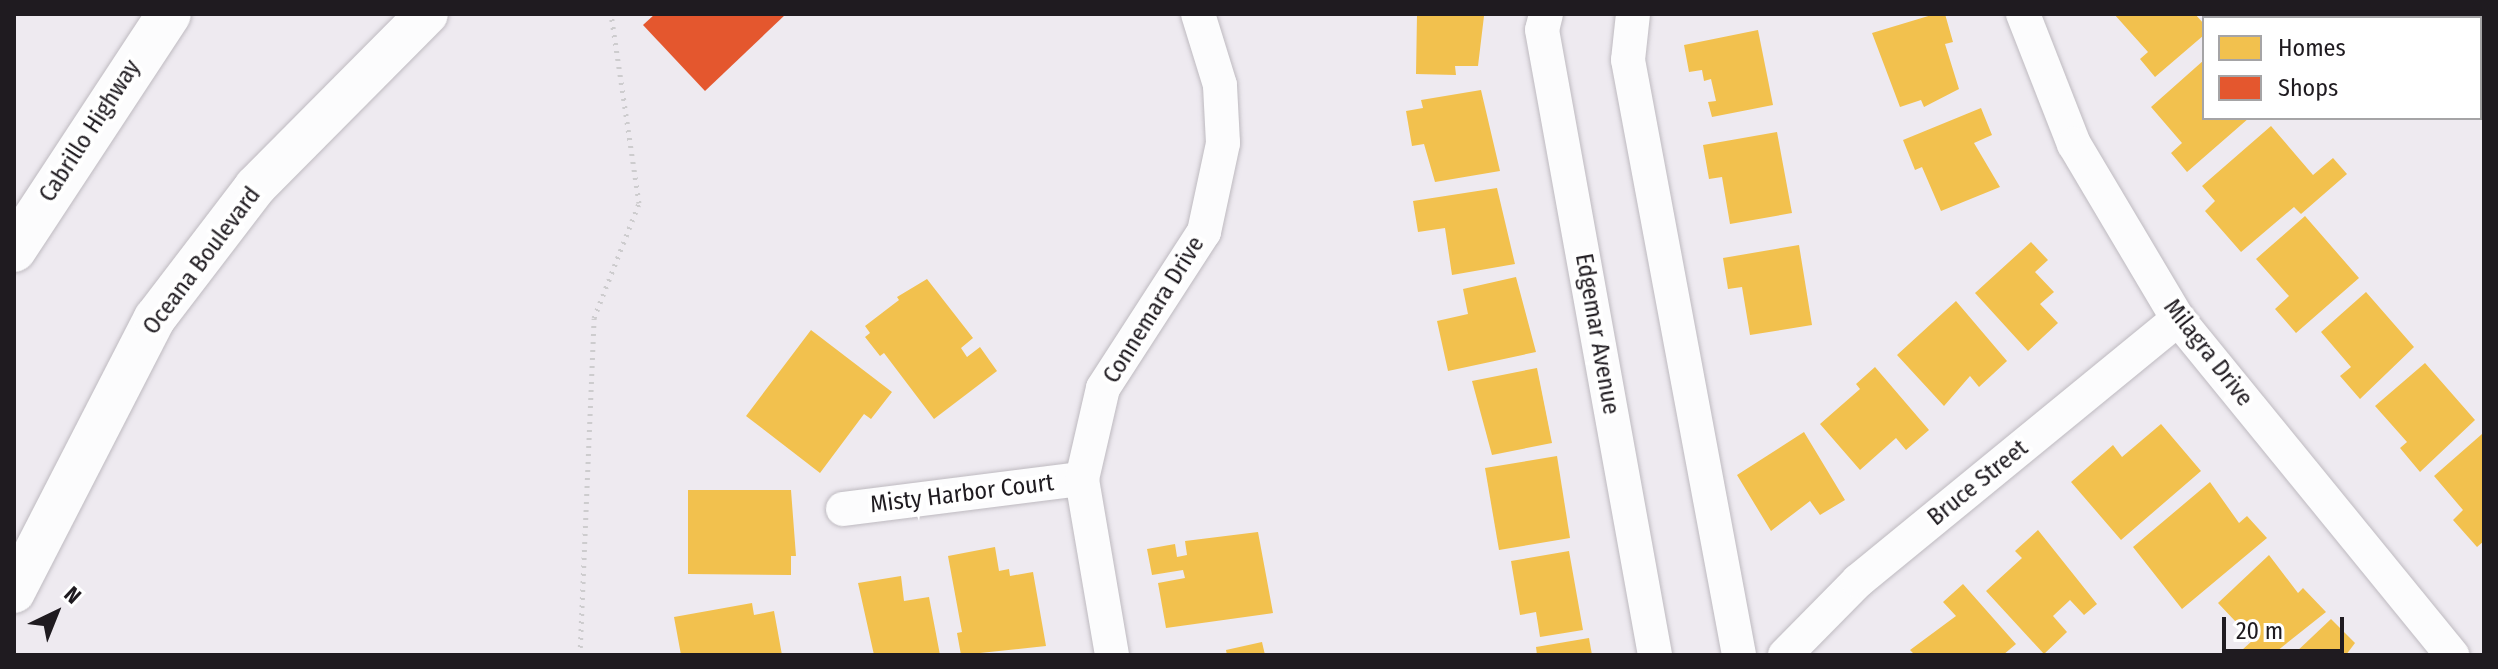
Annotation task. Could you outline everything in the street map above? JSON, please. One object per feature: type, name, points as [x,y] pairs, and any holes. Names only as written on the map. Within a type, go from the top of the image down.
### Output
[{"type":"highway","name":"Cabrillo Highway","points":[[14,250],[169,14]]},
{"type":"street","name":"Oceana Boulevard","points":[[14,592],[155,318],[255,187],[427,14]]},
{"type":"street","name":"Connemara Drive","points":[[1112,655],[1082,479],[1103,388],[1204,232],[1223,143],[1220,85],[1198,14]]},
{"type":"street","name":"Edgemar Avenue","points":[[1546,14],[1542,30],[1655,655]]},
{"type":"street","points":[[1633,14],[1628,60],[1739,655]]},
{"type":"street","name":"Milagra Drive","points":[[2023,14],[2074,144],[2178,319],[2452,655]]},
{"type":"street","name":"Bruce Street","points":[[1785,655],[1858,581],[2178,319]]},
{"type":"street","name":"Misty Harbor Court","points":[[843,509],[1082,479]]},
{"type":"path","points":[[580,655],[594,318],[639,203],[611,14]]},
{"type":"building: Homes","points":[[1417,14],[1484,16],[1478,66],[1455,66],[1456,75],[1416,74]]},
{"type":"building: Homes","points":[[1935,14],[1945,14],[1953,42],[1945,44],[1959,89],[1924,107],[1921,100],[1900,107],[1872,33]]},
{"type":"building: Homes","points":[[2114,14],[2195,14],[2202,22],[2202,37],[2155,77],[2140,59],[2148,52]]},
{"type":"building: Homes","points":[[2484,14],[2484,39],[2482,16],[2437,16]]},
{"type":"building: Homes","points":[[1758,30],[1773,105],[1712,117],[1708,102],[1716,101],[1711,79],[1704,81],[1702,70],[1689,72],[1684,45]]},
{"type":"building: Homes","points":[[2202,62],[2202,120],[2247,120],[2187,172],[2171,153],[2182,143],[2151,107]]},
{"type":"building: Homes","points":[[1481,90],[1500,171],[1435,182],[1424,144],[1412,146],[1406,111],[1423,108],[1421,100]]},
{"type":"building: Homes","points":[[1981,108],[1992,135],[1974,143],[2000,187],[1941,211],[1922,167],[1915,170],[1903,140]]},
{"type":"building: Homes","points":[[2271,126],[2313,175],[2333,158],[2347,174],[2301,214],[2294,207],[2241,252],[2205,211],[2215,201],[2202,186]]},
{"type":"building: Homes","points":[[1777,132],[1792,213],[1730,224],[1722,177],[1709,179],[1703,145]]},
{"type":"building: Homes","points":[[1497,188],[1515,264],[1452,275],[1445,228],[1418,232],[1413,201]]},
{"type":"building: Homes","points":[[2305,216],[2359,278],[2296,333],[2275,309],[2289,296],[2256,259]]},
{"type":"building: Homes","points":[[2031,242],[2048,260],[2035,272],[2054,292],[2040,304],[2058,323],[2028,351],[1975,293]]},
{"type":"building: Homes","points":[[1799,245],[1812,325],[1750,335],[1742,287],[1728,289],[1723,258]]},
{"type":"building: Homes","points":[[1516,277],[1536,352],[1448,371],[1437,321],[1468,314],[1463,289]]},
{"type":"building: Homes","points":[[927,279],[973,338],[961,348],[967,357],[980,347],[997,371],[934,419],[884,353],[880,356],[865,337],[870,333],[865,326],[899,300],[897,297]]},
{"type":"building: Homes","points":[[2366,292],[2414,347],[2360,399],[2340,376],[2351,367],[2321,332]]},
{"type":"building: Homes","points":[[1956,301],[2007,361],[1979,387],[1970,376],[1944,406],[1897,355]]},
{"type":"building: Homes","points":[[811,330],[892,392],[871,419],[864,414],[820,473],[746,416]]},
{"type":"building: Homes","points":[[2425,363],[2475,420],[2420,472],[2400,448],[2407,442],[2375,406]]},
{"type":"building: Homes","points":[[1875,367],[1929,430],[1906,450],[1896,438],[1860,470],[1820,424],[1860,389],[1856,384]]},
{"type":"building: Homes","points":[[1537,368],[1552,443],[1492,455],[1472,381]]},
{"type":"building: Homes","points":[[2161,424],[2201,471],[2121,540],[2071,482],[2113,445],[2122,457]]},
{"type":"building: Homes","points":[[1804,432],[1845,500],[1820,515],[1810,501],[1771,531],[1737,475]]},
{"type":"building: Homes","points":[[2482,434],[2484,541],[2477,547],[2453,520],[2463,510],[2434,476]]},
{"type":"building: Homes","points":[[1557,456],[1570,538],[1499,550],[1485,468]]},
{"type":"building: Homes","points":[[2210,482],[2239,523],[2247,516],[2267,538],[2182,609],[2133,547]]},
{"type":"building: Homes","points":[[688,490],[791,490],[796,556],[791,556],[791,575],[688,574]]},
{"type":"building: Homes","points":[[2038,530],[2097,604],[2084,615],[2070,600],[2053,616],[2067,632],[2044,654],[1986,591],[2022,558],[2015,551]]},
{"type":"building: Homes","points":[[1258,532],[1273,613],[1166,628],[1158,583],[1185,578],[1183,570],[1152,575],[1147,549],[1175,544],[1177,557],[1187,555],[1185,541]]},
{"type":"building: Homes","points":[[995,547],[999,571],[1009,569],[1010,576],[1033,572],[1046,646],[961,655],[957,633],[962,632],[948,556]]},
{"type":"building: Homes","points":[[1569,551],[1583,630],[1540,637],[1536,612],[1520,615],[1511,561]]},
{"type":"building: Homes","points":[[2269,555],[2298,593],[2303,588],[2326,612],[2272,655],[2247,655],[2242,650],[2253,640],[2218,603]]},
{"type":"building: Homes","points":[[901,576],[904,601],[929,597],[940,655],[874,655],[858,583]]},
{"type":"building: Homes","points":[[1963,584],[2016,644],[2003,655],[1915,655],[1910,650],[1956,616],[1943,602]]},
{"type":"building: Homes","points":[[752,603],[754,615],[774,611],[782,655],[681,655],[674,617]]},
{"type":"building: Homes","points":[[2331,619],[2355,643],[2346,655],[2293,655]]},
{"type":"building: Homes","points":[[1589,638],[1592,655],[1537,655],[1536,647]]},
{"type":"building: Homes","points":[[1262,642],[1265,655],[1227,655],[1226,650]]},
{"type":"building: Shops","points":[[655,14],[786,14],[705,91],[643,25]]}]
